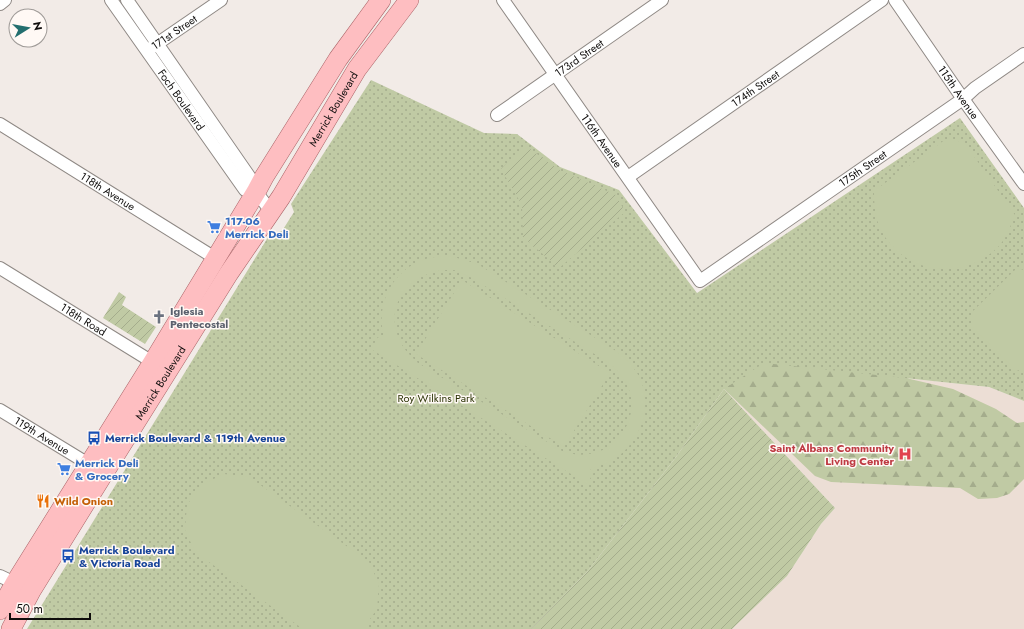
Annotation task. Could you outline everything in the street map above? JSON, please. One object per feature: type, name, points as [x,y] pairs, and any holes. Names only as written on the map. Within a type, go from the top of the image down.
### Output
[{"type":"main road","name":"Merrick Boulevard","points":[[161,366],[215,258],[338,59],[381,0]]},
{"type":"main road","name":"Merrick Boulevard","points":[[0,610],[15,584],[96,469],[161,366],[229,274],[272,211],[357,69],[409,0]]},
{"type":"main road","name":"Merrick Boulevard","points":[[10,629],[15,584]]},
{"type":"street","points":[[0,4],[5,0]]},
{"type":"street","name":"Foch Boulevard","points":[[111,0],[146,52],[245,190],[256,192]]},
{"type":"street","name":"Foch Boulevard","points":[[127,0],[251,179],[256,192],[272,211]]},
{"type":"street","name":"171st Street","points":[[146,52],[221,0]]},
{"type":"street","name":"116th Avenue","points":[[503,0],[700,281]]},
{"type":"street","name":"173rd Street","points":[[497,115],[662,0]]},
{"type":"street","name":"174th Street","points":[[628,177],[882,0]]},
{"type":"street","name":"115th Avenue","points":[[895,0],[1024,184]]},
{"type":"street","name":"175th Street","points":[[700,281],[963,99],[975,88],[1024,54]]},
{"type":"street","name":"118th Avenue","points":[[0,124],[215,258]]},
{"type":"street","name":"118th Road","points":[[0,268],[161,366]]},
{"type":"street","name":"119th Avenue","points":[[0,410],[96,469]]},
{"type":"shaded area","name":"Saint Albans Community Living Center","points":[[764,363],[989,387],[1024,401],[1024,629],[732,629],[787,576],[821,524],[835,508],[724,389]]},
{"type":"green space","name":"Roy Wilkins Park","points":[[371,80],[484,133],[517,134],[560,167],[619,190],[697,293],[960,118],[1024,208],[1024,401],[989,387],[764,363],[724,389],[676,457],[587,572],[531,629],[27,629],[270,234],[282,231],[294,212],[291,204]]},
{"type":"green space","points":[[946,139],[964,142],[1015,215],[1005,237],[996,249],[982,259],[966,266],[950,269],[933,268],[918,264],[903,256],[891,245],[877,221],[874,196],[874,191]]},
{"type":"green space","points":[[526,146],[559,170],[616,195],[625,212],[559,268],[523,237],[522,205],[501,169]]},
{"type":"green space","points":[[443,256],[466,260],[479,265],[616,351],[630,363],[638,374],[644,393],[645,408],[642,422],[636,436],[628,448],[617,457],[604,464],[589,468],[594,472],[587,484],[371,349],[378,337],[385,341],[382,329],[383,306],[386,295],[392,285],[408,268],[421,261]],"holes":[[[444,270],[454,270],[472,278],[609,363],[617,371],[628,387],[631,398],[631,409],[625,430],[610,446],[600,451],[582,455],[562,451],[418,363],[410,355],[401,343],[395,326],[395,314],[403,293],[411,284],[432,273]]]},
{"type":"green space","points":[[1017,268],[1024,270],[1024,369],[1016,371],[972,326],[972,312]]},
{"type":"green space","points":[[646,278],[910,379],[953,389],[996,409],[1017,423],[1024,422],[1024,479],[1009,494],[997,498],[978,499],[960,488],[831,482],[815,476],[724,389],[709,396]]},
{"type":"green space","points":[[462,280],[610,373],[564,447],[416,354]]},
{"type":"green space","points":[[119,292],[126,297],[122,305],[156,327],[145,344],[103,318]]},
{"type":"green space","points":[[724,389],[835,508],[821,524],[787,576],[732,629],[531,629],[587,572],[676,457]]},
{"type":"green space","points":[[224,474],[249,477],[369,562],[379,584],[377,609],[363,629],[303,629],[195,552],[185,530],[187,505],[201,485]]},
{"type":"place","name":"117-06 Merrick Deli","points":[[214,227]]},
{"type":"place","name":"Iglesia Pentecostal","points":[[159,317]]},
{"type":"place","name":"Merrick Boulevard & 119th Avenue","points":[[94,438]]},
{"type":"place","name":"Saint Albans Community Living Center","points":[[905,454]]},
{"type":"place","name":"Merrick Deli & Grocery","points":[[64,469]]},
{"type":"place","name":"Wild Onion","points":[[43,501]]},
{"type":"place","name":"Merrick Boulevard & Victoria Road","points":[[68,556]]}]
